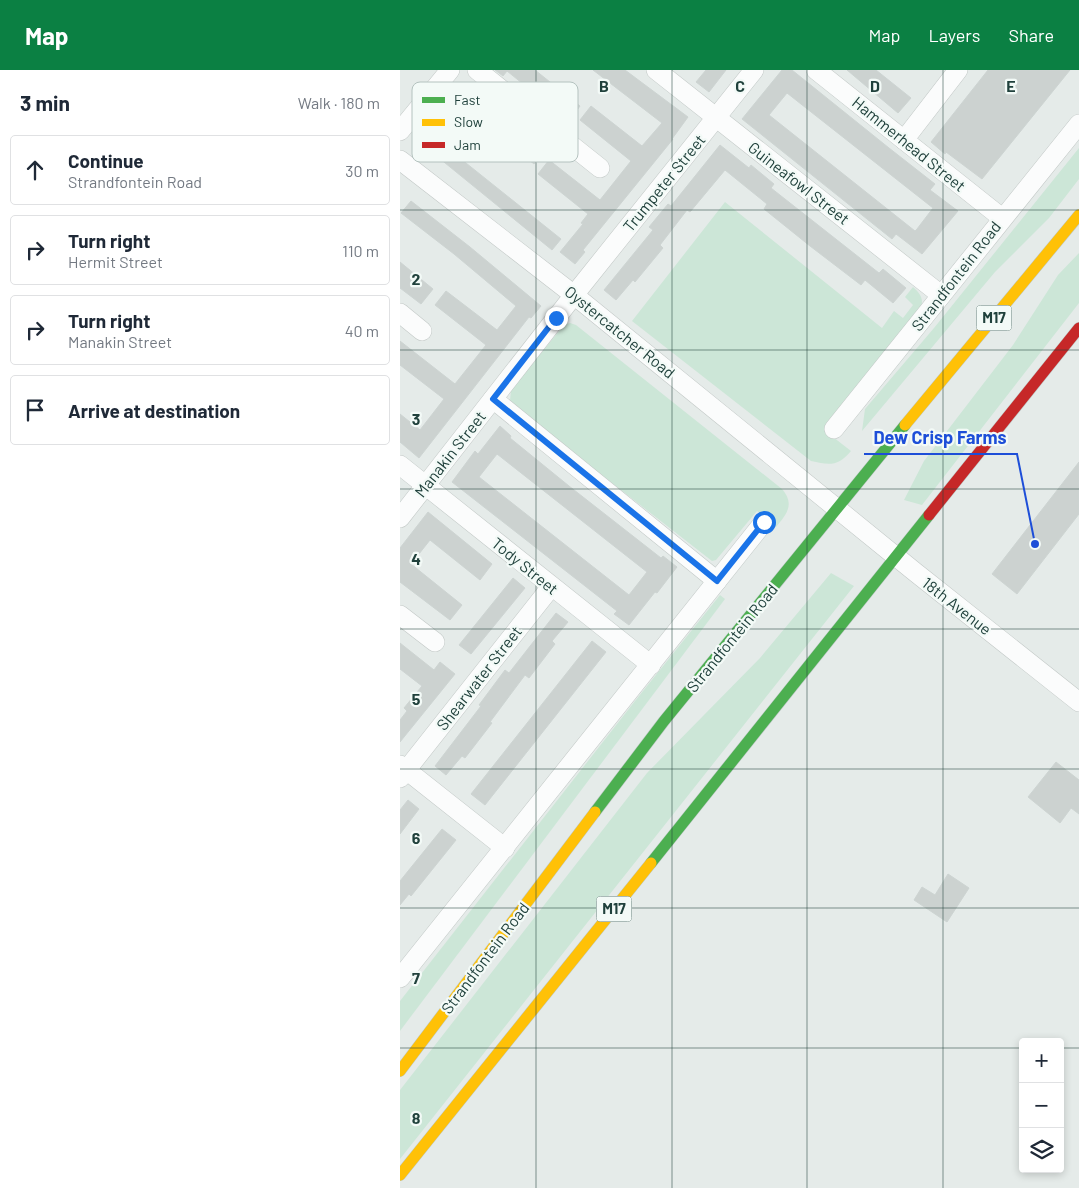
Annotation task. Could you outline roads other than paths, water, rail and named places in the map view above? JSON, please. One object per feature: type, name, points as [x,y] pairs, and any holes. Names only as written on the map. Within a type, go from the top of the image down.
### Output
[{"type":"main road","name":"Strandfontein Road","points":[[400,1071],[664,720],[1079,215]]},
{"type":"main road","name":"M17","points":[[400,1175],[1079,328]]},
{"type":"street","points":[[440,82],[450,70]]},
{"type":"street","points":[[477,70],[492,82]]},
{"type":"street","name":"Guineafowl Street","points":[[656,70],[941,296]]},
{"type":"street","name":"Trumpeter Street","points":[[574,295],[754,70]]},
{"type":"street","name":"Hammerhead Street","points":[[816,70],[1002,218]]},
{"type":"street","points":[[904,140],[958,70]]},
{"type":"street","points":[[400,131],[412,116]]},
{"type":"street","name":"Strandfontein Road","points":[[834,429],[1079,124]]},
{"type":"street","points":[[578,150],[600,168]]},
{"type":"street","name":"Oystercatcher Road","points":[[400,160],[574,295],[837,508]]},
{"type":"street","name":"Manakin Street","points":[[400,518],[574,295]]},
{"type":"street","points":[[400,313],[422,331]]},
{"type":"street","points":[[493,399],[717,581]]},
{"type":"street","name":"Tody Street","points":[[400,465],[651,665]]},
{"type":"street","name":"18th Avenue","points":[[837,508],[1079,702]]},
{"type":"street","points":[[400,978],[764,522]]},
{"type":"street","name":"Shearwater Street","points":[[402,771],[552,587]]},
{"type":"street","points":[[400,615],[435,642]]},
{"type":"street","points":[[402,771],[504,848]]},
{"type":"place","name":"Dew Crisp Farms","points":[[1035,544]]}]
